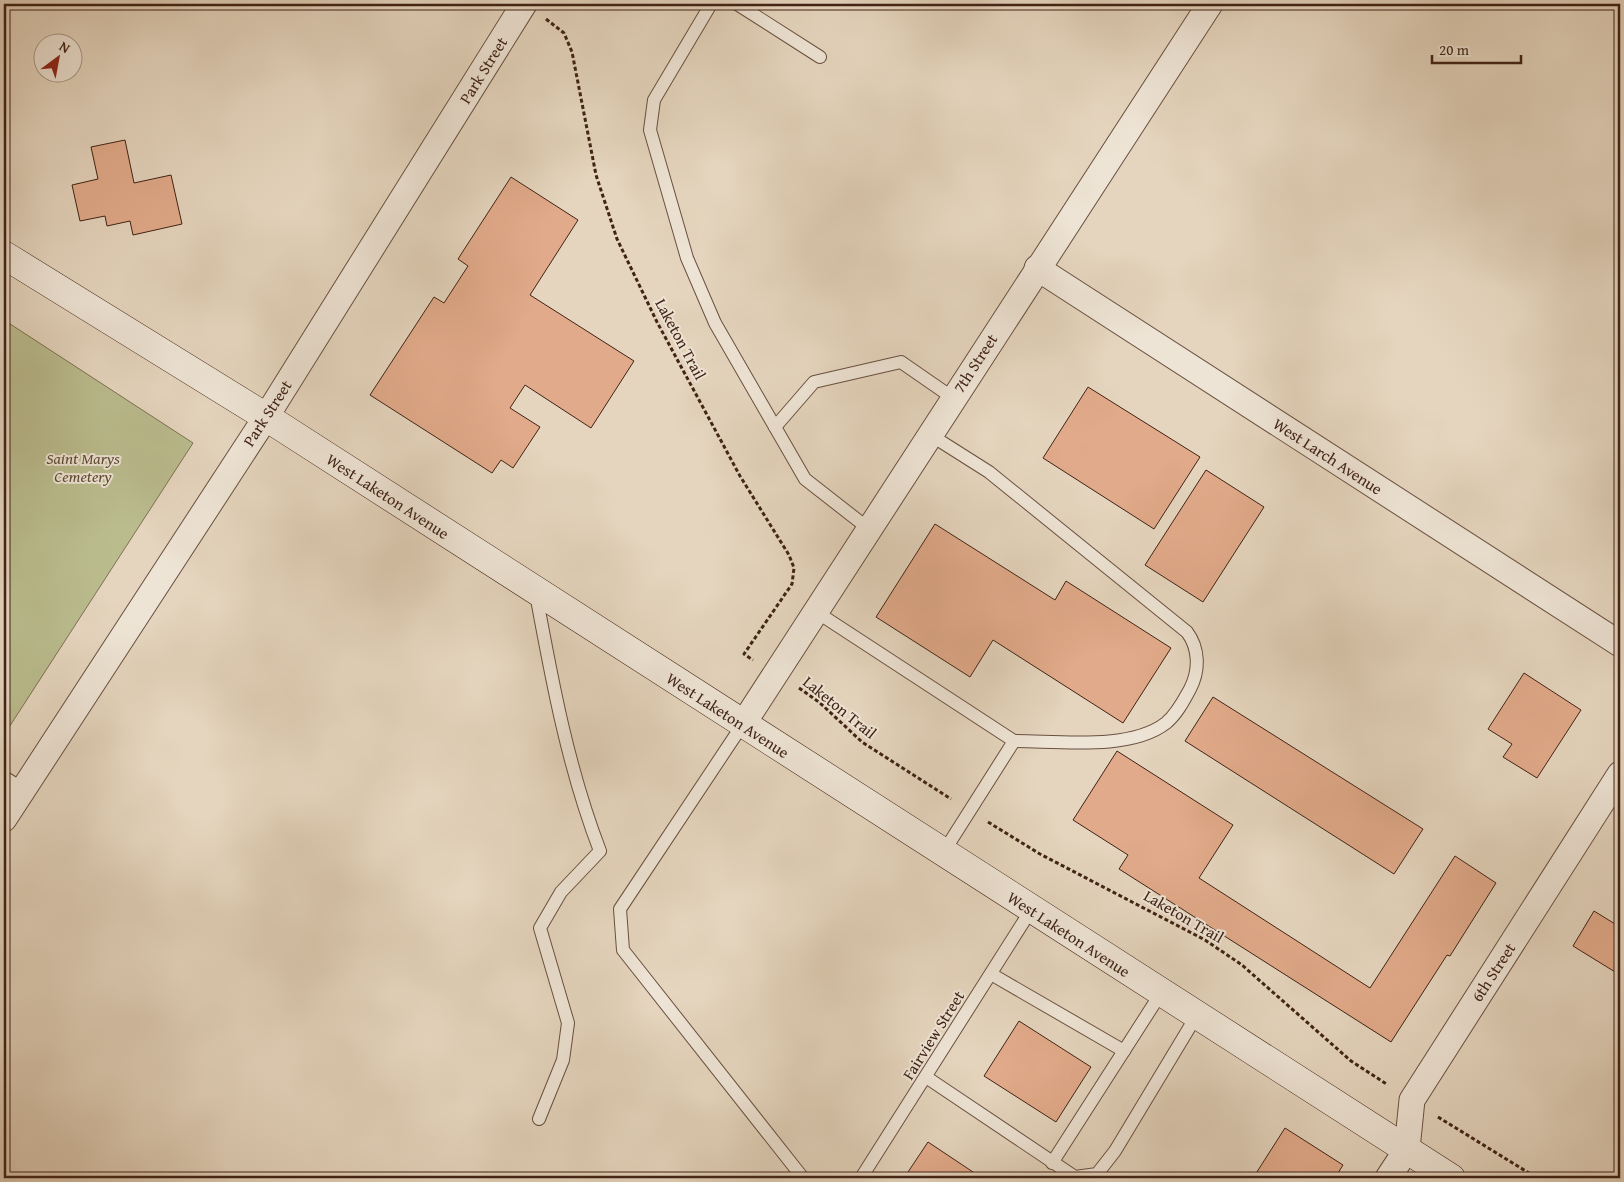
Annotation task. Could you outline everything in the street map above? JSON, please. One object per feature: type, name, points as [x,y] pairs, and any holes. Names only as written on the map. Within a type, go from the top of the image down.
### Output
[{"type":"main road","name":"West Laketon Avenue","points":[[4,255],[266,417],[1451,1178]]},
{"type":"street","name":"7th Street","points":[[743,724],[1036,268],[1210,4]]},
{"type":"street","name":"Park Street","points":[[4,819],[13,783],[266,417],[533,10]]},
{"type":"street","name":"West Larch Avenue","points":[[1036,268],[1620,644]]},
{"type":"street","name":"6th Street","points":[[1388,1178],[1407,1149],[1412,1100],[1620,774]]},
{"type":"lane","points":[[711,4],[654,100],[650,130],[687,258],[715,323],[805,479],[868,529]]},
{"type":"lane","points":[[737,4],[820,57]]},
{"type":"lane","points":[[775,427],[814,382],[901,362],[953,398]]},
{"type":"lane","points":[[816,611],[1014,741],[1117,741],[1152,731],[1167,722],[1182,704],[1194,682],[1197,660],[1196,643],[1187,632],[989,472],[929,434]]},
{"type":"lane","points":[[536,591],[557,707],[582,804],[600,851],[561,892],[540,928],[568,1023],[562,1060],[539,1120]]},
{"type":"lane","points":[[743,724],[620,909],[623,950],[804,1178]]},
{"type":"lane","points":[[943,853],[1014,741]]},
{"type":"lane","name":"Fairview Street","points":[[861,1178],[1031,910]]},
{"type":"lane","points":[[991,974],[1124,1051]]},
{"type":"lane","points":[[1052,1163],[1161,992]]},
{"type":"lane","points":[[926,1077],[1075,1177],[1097,1174],[1114,1151],[1197,1015]]},
{"type":"path","name":"Laketon Trail","points":[[533,10],[564,34],[572,52],[596,176],[617,238],[657,322],[740,476],[789,555],[794,568],[792,584],[744,654],[819,702],[862,742],[1040,854],[1205,940],[1242,965],[1350,1061],[1537,1178]]},
{"type":"green space","name":"Saint Marys Cemetery","points":[[4,320],[193,443],[4,735]]},
{"type":"building","points":[[125,140],[134,183],[171,175],[182,224],[133,235],[130,221],[107,226],[105,216],[80,221],[72,185],[98,179],[91,147]]},
{"type":"building","points":[[511,177],[578,220],[530,295],[634,361],[591,428],[525,385],[510,408],[540,427],[513,468],[501,460],[492,473],[370,395],[434,297],[444,303],[468,266],[458,259]]},
{"type":"building","points":[[1088,387],[1200,457],[1154,529],[1043,458]]},
{"type":"building","points":[[1206,470],[1264,507],[1203,602],[1145,565]]},
{"type":"building","points":[[935,524],[1055,600],[1066,581],[1171,648],[1123,723],[993,640],[970,677],[876,617]]},
{"type":"building","points":[[1524,673],[1581,710],[1537,778],[1503,757],[1512,744],[1488,729]]},
{"type":"building","points":[[1213,697],[1423,829],[1394,874],[1185,741]]},
{"type":"building","points":[[1117,751],[1233,825],[1199,878],[1370,988],[1455,856],[1496,883],[1450,956],[1447,955],[1391,1042],[1119,869],[1128,855],[1073,820]]},
{"type":"building","points":[[1594,911],[1620,927],[1620,975],[1573,946]]},
{"type":"building","points":[[1019,1021],[1091,1067],[1056,1122],[984,1076]]},
{"type":"building","points":[[1285,1128],[1343,1165],[1335,1178],[1253,1178]]},
{"type":"building","points":[[928,1142],[982,1178],[904,1178]]}]
